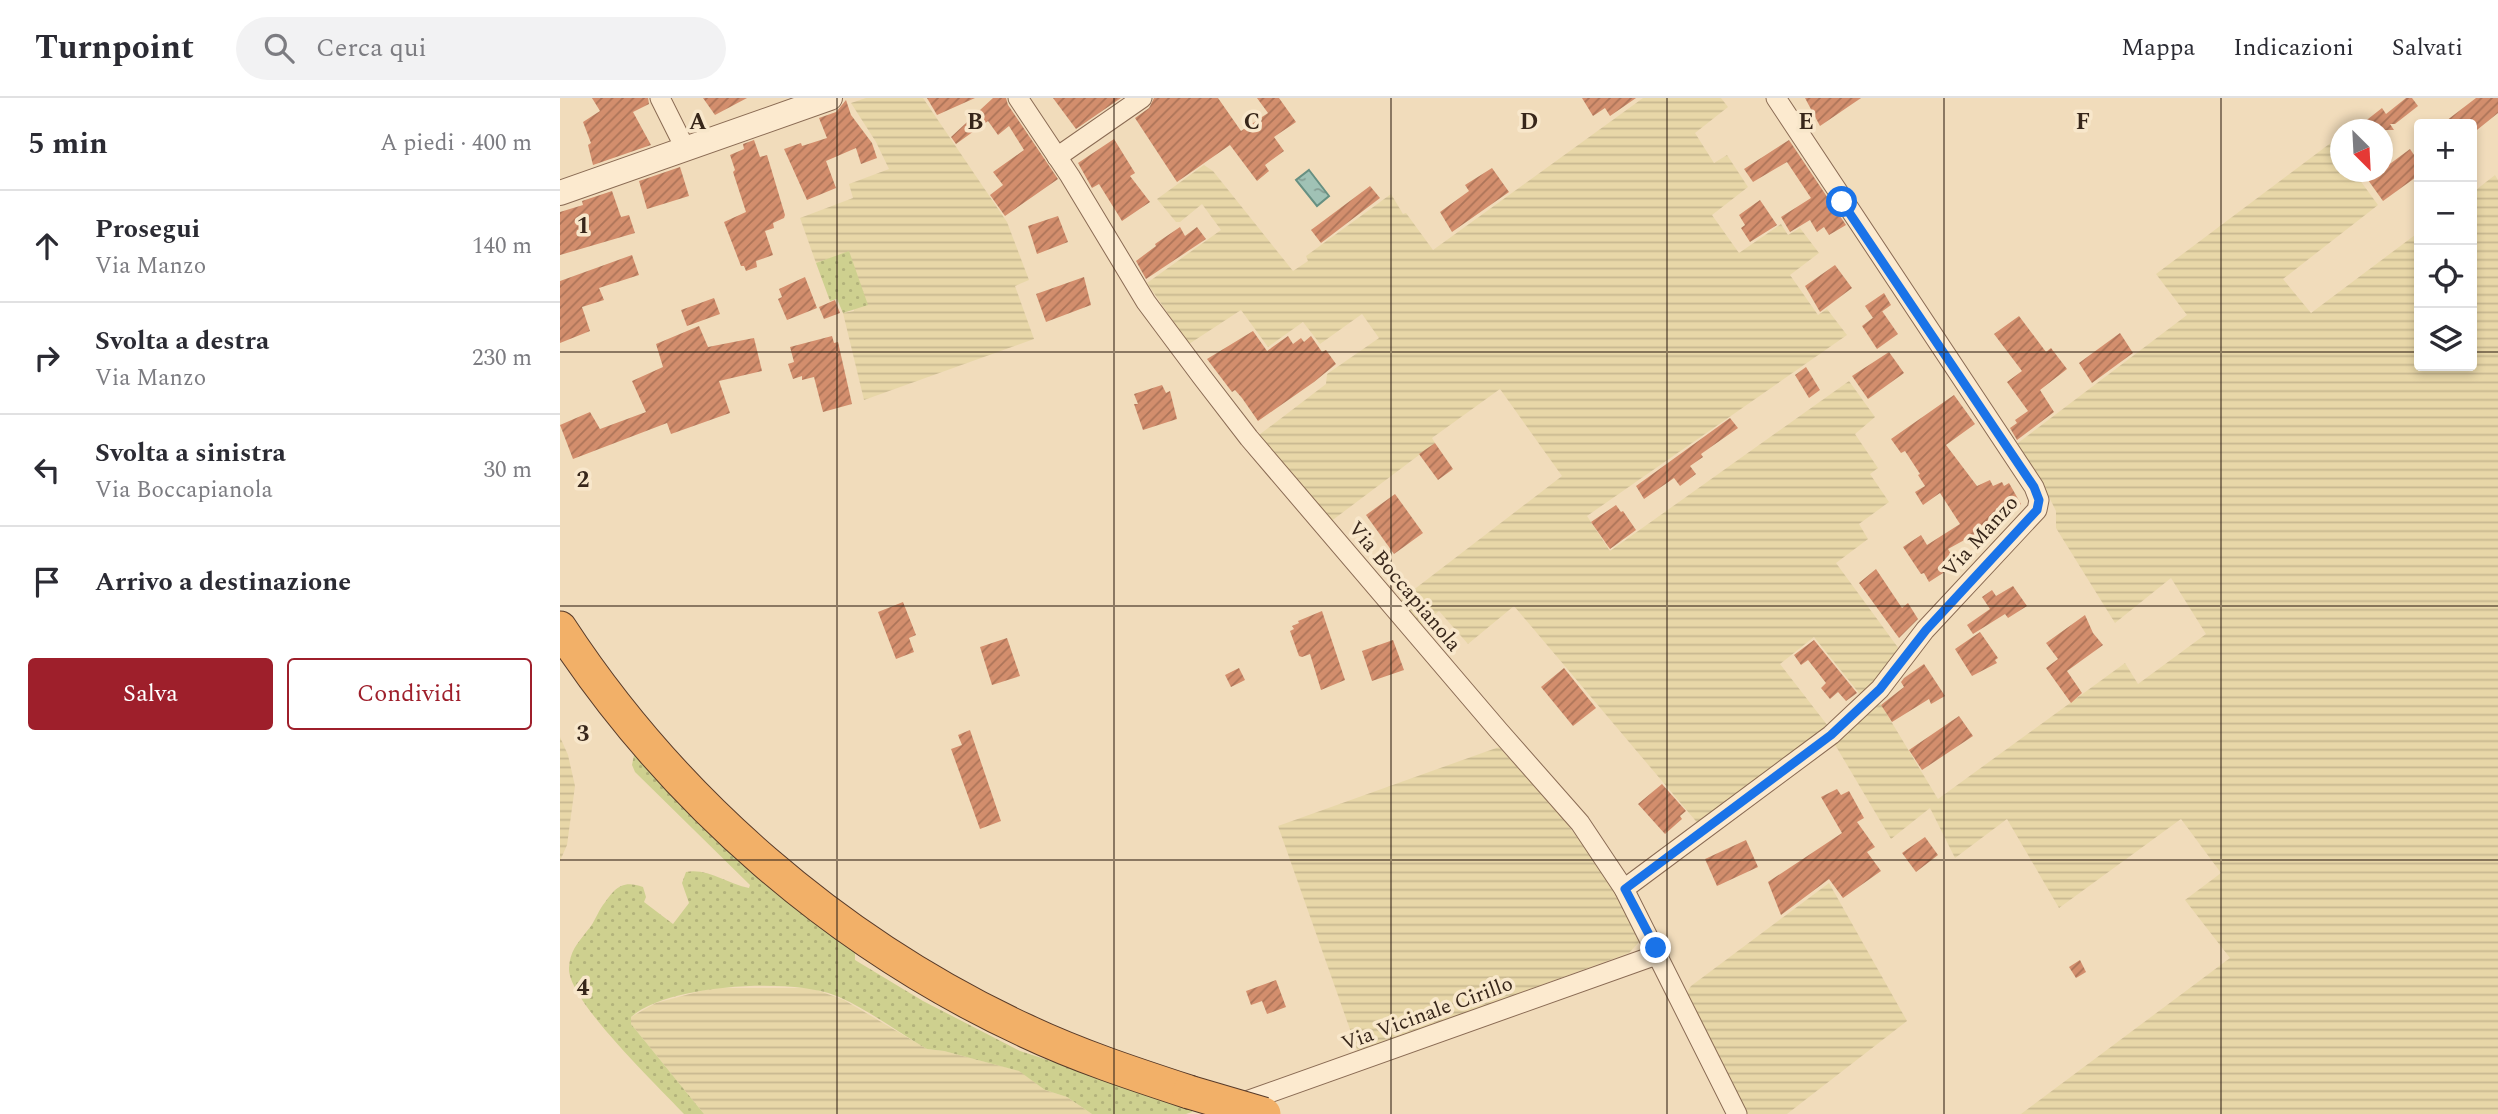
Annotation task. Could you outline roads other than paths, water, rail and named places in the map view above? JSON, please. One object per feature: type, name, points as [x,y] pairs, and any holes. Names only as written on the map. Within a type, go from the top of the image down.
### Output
[{"type":"highway","points":[[560,628],[615,706],[703,806],[821,908],[890,955],[1025,1031],[1200,1103],[1264,1114]]},
{"type":"street","points":[[660,98],[686,150]]},
{"type":"street","points":[[560,194],[830,98]]},
{"type":"street","name":"Via Boccapianola","points":[[1018,98],[1146,302],[1249,438],[1580,823],[1625,889],[1737,1114]]},
{"type":"street","points":[[1057,157],[1142,98]]},
{"type":"street","name":"Via Manzo","points":[[1625,889],[1831,735],[1856,713],[1880,689],[1926,630],[2037,510],[2039,500],[2034,487],[1842,202],[1776,98]]},
{"type":"street","name":"Via Vicinale Cirillo","points":[[1200,1103],[1658,954]]},
{"type":"water","points":[[1309,170],[1329,196],[1317,206],[1296,180]]}]
